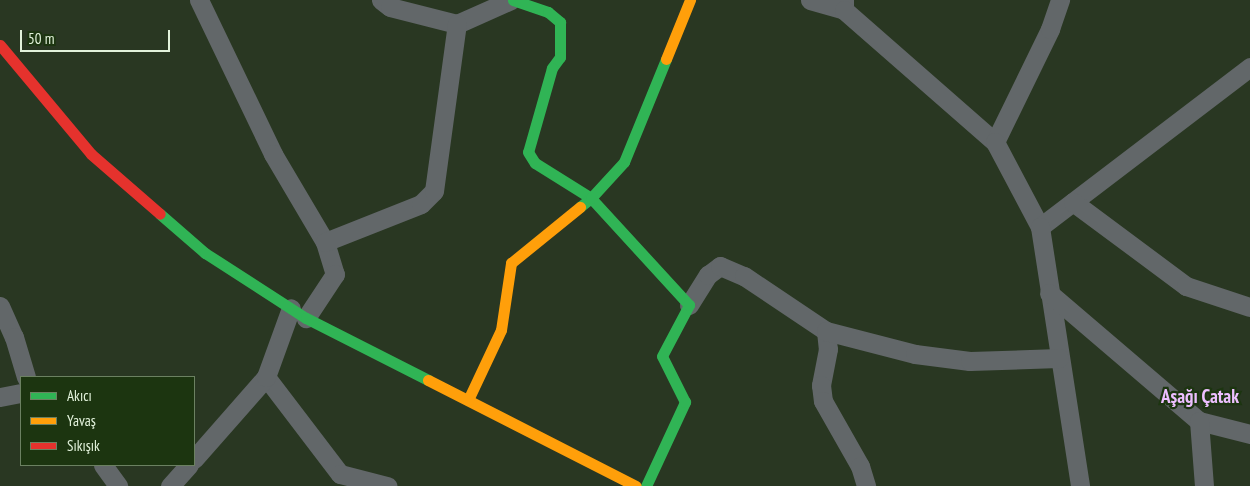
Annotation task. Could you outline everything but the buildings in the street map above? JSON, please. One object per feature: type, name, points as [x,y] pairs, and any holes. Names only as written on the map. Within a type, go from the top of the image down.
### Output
[{"type":"street","points":[[195,458],[266,377],[299,313],[335,274],[325,242],[273,154],[199,0]]},
{"type":"street","points":[[381,0],[390,7],[457,24],[512,0],[548,12],[560,22],[560,57],[552,68],[528,152],[535,163],[591,198],[689,305]]},
{"type":"street","points":[[468,400],[501,330],[511,263],[591,198],[624,162],[690,0]]},
{"type":"street","points":[[810,0],[844,5],[995,142],[1040,227],[1080,486]]},
{"type":"street","points":[[995,142],[1050,29],[1060,0]]},
{"type":"street","points":[[325,242],[421,204],[434,191],[457,24]]},
{"type":"street","points":[[0,44],[91,154],[205,253],[299,313],[636,486]]},
{"type":"street","points":[[1040,227],[1250,67]]},
{"type":"street","points":[[0,68],[22,71]]},
{"type":"street","points":[[1073,202],[1186,286],[1250,307]]},
{"type":"street","points":[[646,486],[685,402],[662,356],[689,305],[708,275],[720,266],[744,276],[826,331],[915,354],[970,361],[1059,358]]},
{"type":"street","points":[[1050,293],[1199,421],[1250,434]]},
{"type":"street","points":[[0,306],[14,336],[26,376]]},
{"type":"street","points":[[826,331],[828,349],[821,385],[823,401],[860,466],[866,486]]},
{"type":"street","points":[[266,377],[340,474],[387,486]]},
{"type":"street","points":[[0,397],[20,393]]},
{"type":"street","points":[[1199,421],[1204,486]]},
{"type":"street","points":[[104,466],[118,486]]},
{"type":"street","points":[[170,486],[188,466]]},
{"type":"traffic: fast","points":[[513,0],[548,12],[560,22],[560,57],[552,68],[528,152],[535,163],[591,198],[580,207]]},
{"type":"traffic: fast","points":[[646,486],[685,402],[662,356],[689,305],[591,198],[624,162],[666,59]]},
{"type":"traffic: fast","points":[[160,214],[205,253],[306,318],[428,380]]},
{"type":"traffic: slow","points":[[666,59],[690,0]]},
{"type":"traffic: slow","points":[[468,400],[501,330],[511,263],[580,207]]},
{"type":"traffic: slow","points":[[428,380],[636,486]]},
{"type":"traffic: jam","points":[[0,45],[91,154],[160,214]]},
{"type":"district","name":"Aşağı Çatak","points":[[1200,397]]}]
